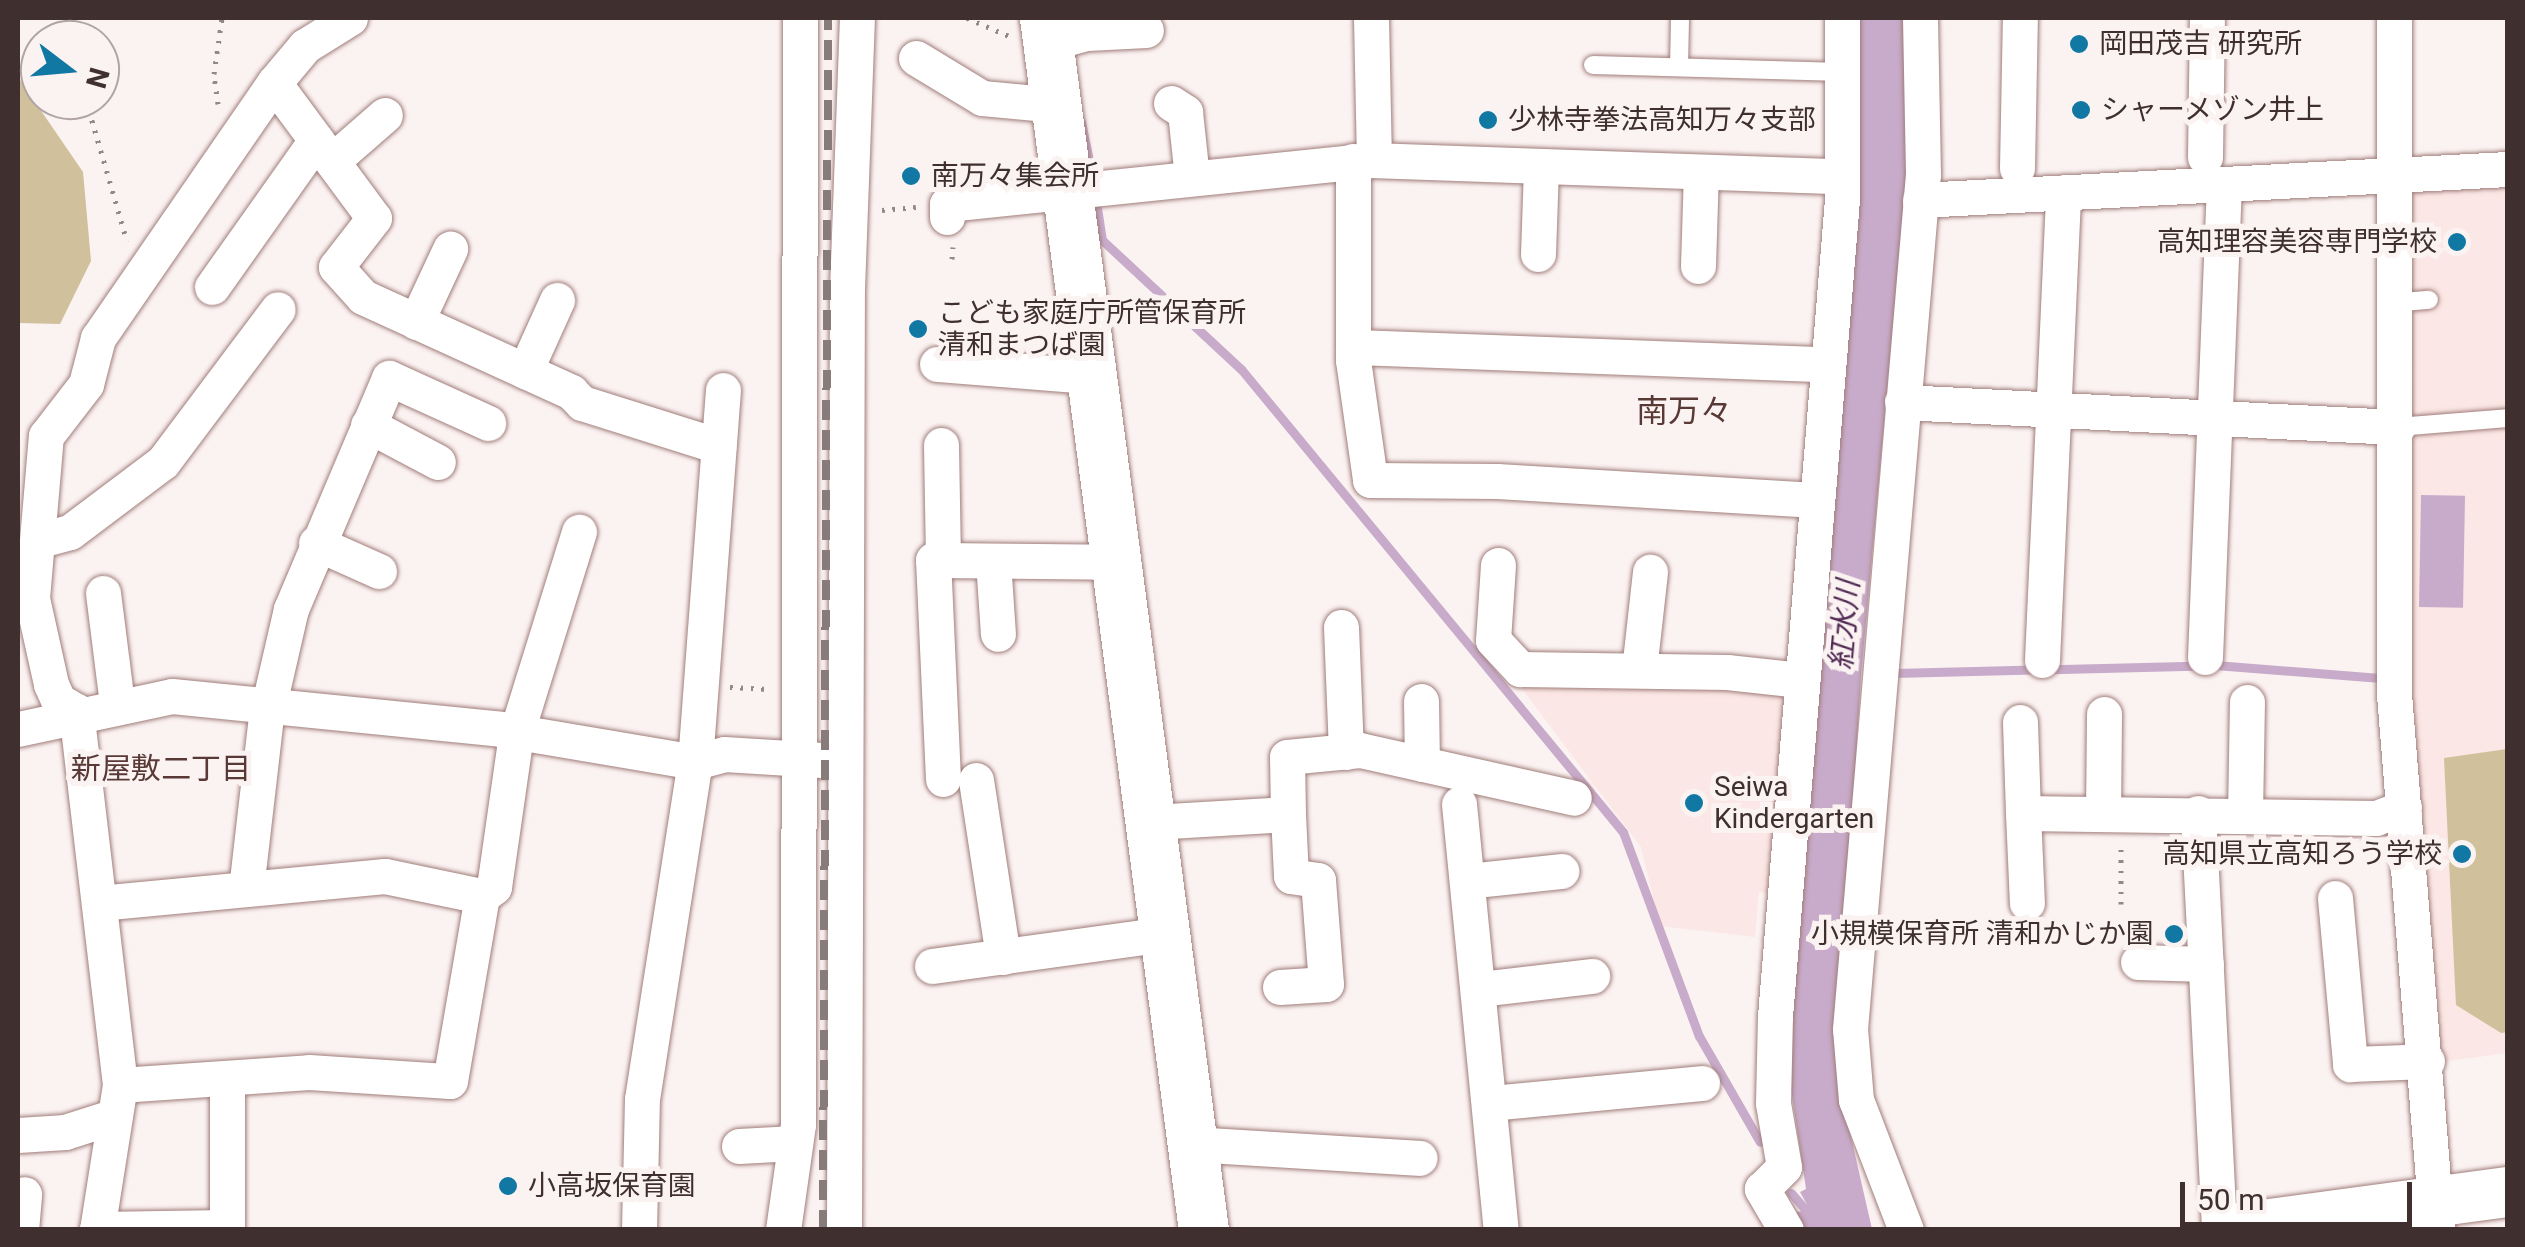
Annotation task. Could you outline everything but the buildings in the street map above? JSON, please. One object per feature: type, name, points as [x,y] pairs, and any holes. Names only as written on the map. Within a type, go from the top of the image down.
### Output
[{"type":"street","points":[[76,711],[58,700],[51,684],[34,614],[40,540],[32,448],[86,384],[98,338],[274,83],[305,46],[350,18]]},
{"type":"street","points":[[783,1230],[794,1143],[802,690],[800,18]]},
{"type":"street","points":[[844,1230],[847,289],[854,213],[857,18]]},
{"type":"street","points":[[1371,18],[1353,347],[1370,480],[1497,480],[1815,500]]},
{"type":"street","points":[[1786,1230],[1762,1189],[1784,1168],[1773,1104],[1774,1016],[1842,176],[1842,18]]},
{"type":"street","points":[[1906,1230],[1868,1146],[1850,1054],[1920,200],[1920,18]]},
{"type":"street","points":[[2017,168],[2020,18]]},
{"type":"street","points":[[2206,657],[2215,418],[2215,170],[2207,18]]},
{"type":"street","points":[[2394,18],[2394,694],[2437,1216]]},
{"type":"street","points":[[1146,30],[1047,30],[1058,104],[1088,190],[1091,376],[1204,1230]]},
{"type":"street","points":[[916,58],[982,98],[1058,104]]},
{"type":"street","points":[[274,83],[374,218],[336,267],[363,297],[525,371],[582,404],[718,446]]},
{"type":"street","points":[[1170,103],[1185,112],[1192,177]]},
{"type":"street","points":[[212,287],[324,150],[386,115]]},
{"type":"street","points":[[947,210],[1192,177],[1363,160],[1842,176]]},
{"type":"street","points":[[1920,200],[2064,192],[2215,170],[2395,163],[2508,169]]},
{"type":"street","points":[[1538,254],[1542,168]]},
{"type":"street","points":[[1698,266],[1701,173]]},
{"type":"street","points":[[2042,660],[2064,192]]},
{"type":"street","points":[[416,322],[450,249]]},
{"type":"street","points":[[525,371],[558,300]]},
{"type":"street","points":[[40,540],[70,532],[164,462],[278,309]]},
{"type":"street","points":[[1353,347],[1827,364]]},
{"type":"street","points":[[937,364],[1091,376]]},
{"type":"street","points":[[246,890],[269,705],[291,609],[316,543],[390,378],[488,423]]},
{"type":"street","points":[[639,1230],[642,1099],[695,762],[722,390]]},
{"type":"street","points":[[1902,402],[2397,427]]},
{"type":"street","points":[[368,425],[438,462]]},
{"type":"street","points":[[941,445],[943,560]]},
{"type":"street","points":[[18,1135],[65,1132],[118,1101],[227,1078],[309,1072],[450,1081],[482,896],[494,886],[516,734],[579,532]]},
{"type":"street","points":[[316,543],[378,571]]},
{"type":"street","points":[[1003,956],[959,779],[933,560],[1117,562]]},
{"type":"street","points":[[993,561],[998,634]]},
{"type":"street","points":[[1498,565],[1494,640],[1520,669],[1639,670],[1801,680]]},
{"type":"street","points":[[1639,670],[1650,572]]},
{"type":"street","points":[[103,593],[117,704]]},
{"type":"street","points":[[1341,628],[1346,752]]},
{"type":"street","points":[[18,728],[76,711],[172,696],[516,734],[695,762],[724,754],[846,761]]},
{"type":"street","points":[[1421,702],[1422,764]]},
{"type":"street","points":[[2246,814],[2247,702]]},
{"type":"street","points":[[76,711],[100,904],[118,1101],[97,1229],[227,1227],[227,1078]]},
{"type":"street","points":[[2104,714],[2112,814]]},
{"type":"street","points":[[2020,722],[2027,903]]},
{"type":"street","points":[[1280,987],[1326,984],[1318,880],[1291,876],[1287,757],[1346,752],[1422,764],[1574,798]]},
{"type":"street","points":[[1459,804],[1502,1230]]},
{"type":"street","points":[[2022,813],[2376,818],[2404,807]]},
{"type":"street","points":[[1152,822],[1288,814]]},
{"type":"street","points":[[2198,814],[2222,1230],[2437,1216],[2508,1192]]},
{"type":"street","points":[[1467,881],[1560,871]]},
{"type":"street","points":[[100,904],[385,876],[482,896]]},
{"type":"street","points":[[2334,898],[2350,1064],[2427,1061]]},
{"type":"street","points":[[932,966],[1167,934]]},
{"type":"street","points":[[2138,962],[2206,964]]},
{"type":"street","points":[[1479,989],[1592,976]]},
{"type":"street","points":[[1491,1103],[1702,1083]]},
{"type":"street","points":[[739,1146],[794,1143]]},
{"type":"street","points":[[1193,1144],[1420,1158]]},
{"type":"street","points":[[21,1230],[24,1194]]},
{"type":"lane","points":[[1679,67],[1680,18]]},
{"type":"lane","points":[[1593,65],[1842,72]]},
{"type":"lane","points":[[2392,302],[2430,300]]},
{"type":"lane","points":[[2397,427],[2508,418]]},
{"type":"path","points":[[222,18],[214,74],[222,156]]},
{"type":"path","points":[[92,120],[138,277]]},
{"type":"path","points":[[854,213],[947,210]]},
{"type":"path","points":[[702,686],[802,690]]},
{"type":"path","points":[[2112,814],[2121,904]]},
{"type":"shaded area","points":[[18,77],[20,120],[47,120],[83,172],[91,261],[60,324],[18,323]]},
{"type":"shaded area","name":"高知県立高知ろう学校","points":[[2507,176],[2507,1053],[2441,1062],[2408,680],[2413,374],[2405,183]]},
{"type":"shaded area","name":"Seiwa Kindergarten","points":[[1516,681],[1790,687],[1770,893],[1759,892],[1755,937],[1660,926],[1641,847]]},
{"type":"shaded area","points":[[2507,749],[2508,1032],[2501,1033],[2456,1005],[2444,758]]},
{"type":"water","name":"紅水川","points":[[1859,18],[1907,18],[1907,173],[1861,676],[1840,1021],[1846,1115],[1872,1229],[1798,1229],[1789,1213],[1810,1210],[1800,1192],[1806,1189],[1783,1036],[1860,168]]},
{"type":"water","points":[[2421,495],[2465,496],[2463,608],[2419,607]]},
{"type":"waterway","points":[[1081,122],[1093,180]]},
{"type":"waterway","points":[[1095,195],[1102,240],[1241,369],[1623,832],[1699,1036],[1760,1142]]},
{"type":"waterway","points":[[1894,673],[2215,665],[2380,678]]},
{"type":"waterway","points":[[1791,1193],[1823,1230]]},
{"type":"railway","points":[[823,1230],[828,18]]},
{"type":"place","name":"岡田茂吉 研究所","points":[[2079,44]]},
{"type":"place","name":"シャーメゾン井上","points":[[2081,110]]},
{"type":"place","name":"少林寺拳法高知万々支部","points":[[1488,120]]},
{"type":"place","name":"南万々集会所","points":[[911,176]]},
{"type":"place","name":"高知理容美容専門学校","points":[[2457,242]]},
{"type":"place","name":"こども家庭庁所管保育所 清和まつば園","points":[[918,329]]},
{"type":"place","name":"Seiwa Kindergarten","points":[[1694,803]]},
{"type":"place","name":"高知県立高知ろう学校","points":[[2462,854]]},
{"type":"place","name":"小規模保育所 清和かじか園","points":[[2174,934]]},
{"type":"place","name":"小高坂保育園","points":[[508,1186]]},
{"type":"district","name":"南万々","points":[[1684,411]]},
{"type":"district","name":"新屋敷二丁目","points":[[161,769]]}]
